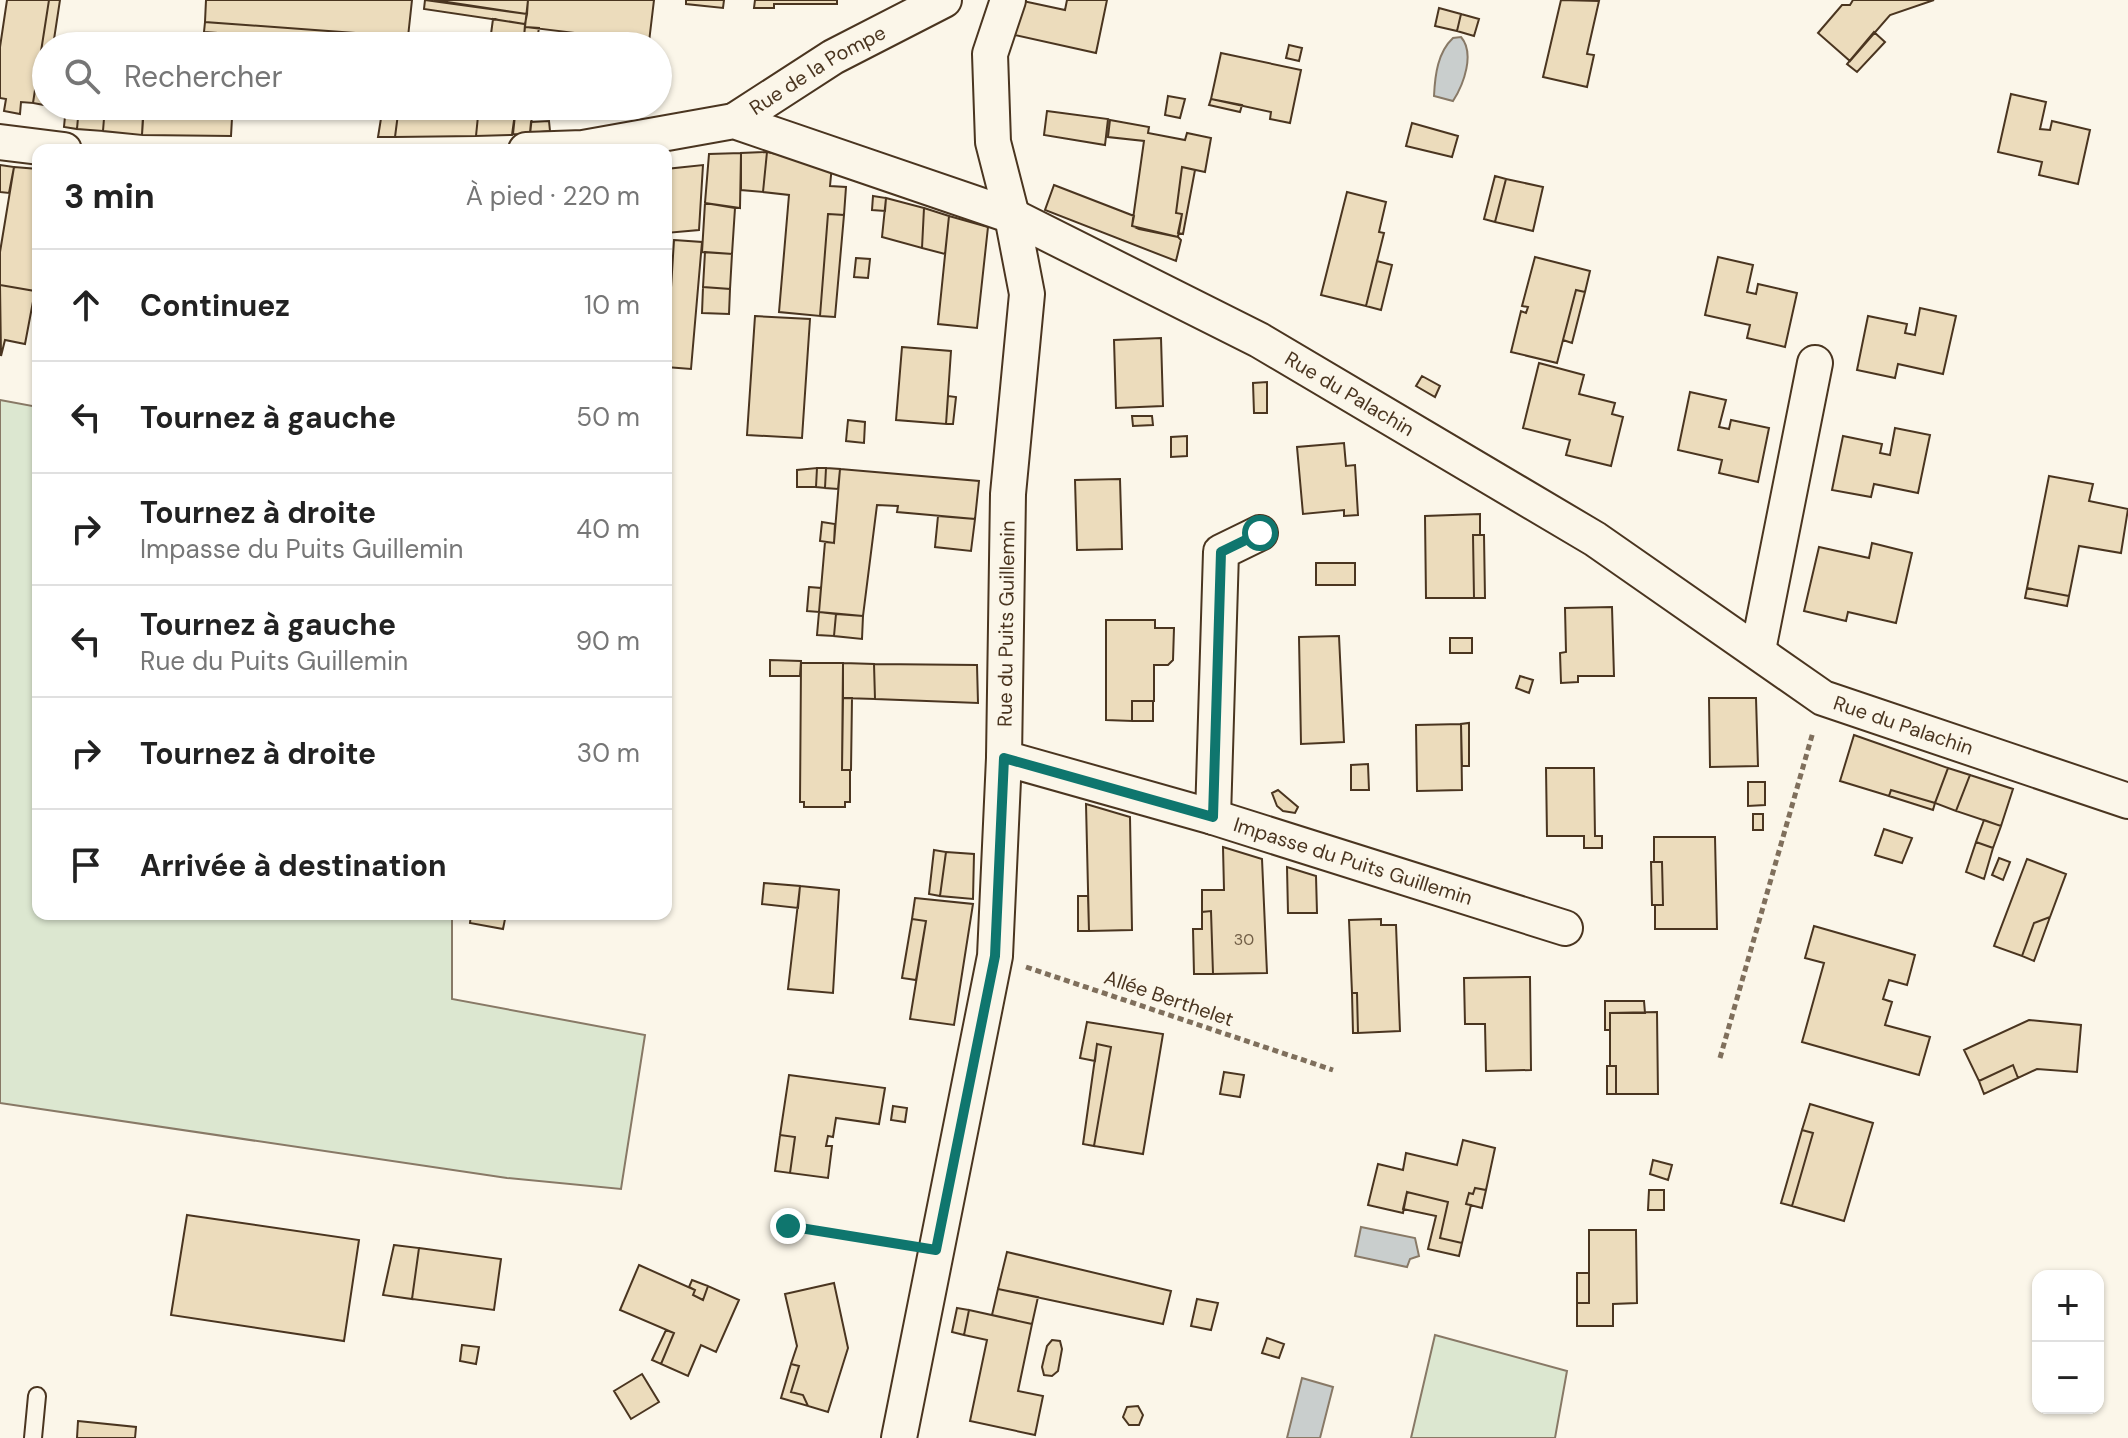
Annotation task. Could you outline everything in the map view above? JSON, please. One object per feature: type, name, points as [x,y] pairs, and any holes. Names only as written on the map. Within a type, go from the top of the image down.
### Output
[{"type":"street","name":"Rue de la Pompe","points":[[734,121],[833,57],[944,0]]},
{"type":"street","name":"Rue du Puits Guillemin","points":[[899,1438],[995,956],[1004,758],[1008,494],[1027,294],[993,142],[990,54],[1008,0]]},
{"type":"street","name":"Rue du Palachin","points":[[605,144],[734,121],[879,168],[1012,216],[1259,340],[1595,539],[1823,698],[2128,801]]},
{"type":"street","points":[[0,142],[32,146]]},
{"type":"street","points":[[1758,650],[1815,363]]},
{"type":"street","points":[[1213,817],[1221,552],[1260,533]]},
{"type":"street","name":"Impasse du Puits Guillemin","points":[[1004,758],[1213,817],[1565,928]]},
{"type":"lane","points":[[33,1438],[37,1396]]},
{"type":"path","points":[[1720,1058],[1823,698]]},
{"type":"path","name":"Allée Berthelet","points":[[995,956],[1333,1070]]},
{"type":"path","points":[[788,1226],[936,1250]]},
{"type":"green space","points":[[0,400],[32,406],[32,920],[452,920],[452,999],[645,1035],[621,1189],[507,1178],[0,1103]]},
{"type":"green space","points":[[1435,1335],[1567,1371],[1555,1438],[1411,1438]]},
{"type":"shaded area","points":[[1461,37],[1468,60],[1461,86],[1453,101],[1434,96],[1441,57],[1453,38]]},
{"type":"shaded area","points":[[1361,1227],[1415,1238],[1419,1256],[1410,1259],[1407,1267],[1355,1256]]},
{"type":"shaded area","points":[[1302,1378],[1333,1387],[1320,1438],[1287,1438]]},
{"type":"building","points":[[7,0],[49,0],[44,32],[32,32],[32,103],[21,102],[20,114],[4,111],[6,99],[0,98],[0,47]]},
{"type":"building","points":[[49,0],[60,0],[55,32],[44,32]]},
{"type":"building","points":[[206,0],[412,0],[409,32],[340,32],[205,22]]},
{"type":"building","points":[[425,0],[527,14],[525,24],[424,9]]},
{"type":"building","points":[[434,0],[528,0],[527,14]]},
{"type":"building","points":[[528,0],[654,0],[650,32],[566,32],[525,27]]},
{"type":"building","points":[[686,0],[724,0],[723,8],[686,4]]},
{"type":"building","points":[[755,0],[837,0],[837,4],[774,4],[774,8],[754,8]]},
{"type":"building","points":[[1067,0],[1107,0],[1096,53],[1015,35],[1023,1],[1065,10]]},
{"type":"building","points":[[1561,0],[1599,1],[1587,54],[1594,55],[1587,87],[1543,77]]},
{"type":"building","points":[[1853,0],[1934,0],[1890,15],[1850,61],[1818,33],[1842,5],[1850,5]]},
{"type":"building","points":[[1439,8],[1461,14],[1457,31],[1435,26]]},
{"type":"building","points":[[1461,14],[1479,19],[1474,36],[1457,31]]},
{"type":"building","points":[[493,19],[525,24],[524,32],[491,32]]},
{"type":"building","points":[[205,22],[340,32],[204,32]]},
{"type":"building","points":[[525,27],[539,28],[538,32],[524,32]]},
{"type":"building","points":[[1874,32],[1885,42],[1857,72],[1847,64]]},
{"type":"building","points":[[1289,45],[1302,48],[1299,61],[1286,58]]},
{"type":"building","points":[[1221,53],[1301,70],[1290,123],[1270,119],[1271,112],[1211,99]]},
{"type":"building","points":[[2011,94],[2046,102],[2040,129],[2050,130],[2052,121],[2090,130],[2078,184],[2039,175],[2042,162],[1998,152]]},
{"type":"building","points":[[1168,96],[1185,99],[1180,118],[1165,115]]},
{"type":"building","points":[[1211,99],[1242,105],[1240,112],[1209,105]]},
{"type":"building","points":[[1047,111],[1108,119],[1105,145],[1044,135]]},
{"type":"building","points":[[65,120],[78,120],[77,129],[64,127]]},
{"type":"building","points":[[78,120],[104,120],[103,131],[77,129]]},
{"type":"building","points":[[104,120],[143,120],[142,135],[103,131]]},
{"type":"building","points":[[143,120],[232,120],[231,136],[142,135]]},
{"type":"building","points":[[381,120],[397,120],[395,137],[378,137]]},
{"type":"building","points":[[397,120],[478,120],[476,136],[395,137]]},
{"type":"building","points":[[478,120],[514,120],[512,135],[476,136]]},
{"type":"building","points":[[514,120],[532,120],[530,135],[513,134]]},
{"type":"building","points":[[1110,120],[1149,127],[1148,133],[1185,140],[1187,133],[1211,138],[1205,172],[1182,167],[1176,213],[1182,214],[1178,237],[1132,226],[1144,141],[1108,137]]},
{"type":"building","points":[[549,121],[550,131],[530,133],[531,122]]},
{"type":"building","points":[[1412,123],[1458,136],[1452,157],[1406,146]]},
{"type":"building","points":[[767,152],[763,192],[741,190],[741,153]]},
{"type":"building","points":[[767,152],[832,165],[830,186],[846,187],[844,215],[828,214],[820,316],[779,312],[789,195],[763,192]]},
{"type":"building","points":[[741,153],[740,208],[705,203],[709,154]]},
{"type":"building","points":[[0,165],[14,167],[9,193],[0,192]]},
{"type":"building","points":[[703,165],[699,230],[672,232],[672,168]]},
{"type":"building","points":[[14,167],[32,168],[32,290],[0,285],[0,252]]},
{"type":"building","points":[[1182,167],[1195,170],[1183,234],[1178,233],[1182,214],[1176,213]]},
{"type":"building","points":[[1495,176],[1506,179],[1495,222],[1484,219]]},
{"type":"building","points":[[1506,179],[1543,187],[1533,231],[1495,222]]},
{"type":"building","points":[[1054,185],[1134,216],[1132,226],[1139,229],[1178,237],[1181,240],[1176,261],[1045,210]]},
{"type":"building","points":[[1347,192],[1386,202],[1379,232],[1384,233],[1366,306],[1321,295]]},
{"type":"building","points":[[873,196],[886,198],[885,211],[872,210]]},
{"type":"building","points":[[886,198],[924,208],[922,248],[882,237]]},
{"type":"building","points":[[705,203],[735,208],[732,254],[702,252]]},
{"type":"building","points":[[924,208],[949,216],[945,254],[922,248]]},
{"type":"building","points":[[828,214],[844,215],[835,317],[820,316]]},
{"type":"building","points":[[949,216],[988,227],[977,328],[938,324]]},
{"type":"building","points":[[674,240],[702,242],[691,369],[672,367]]},
{"type":"building","points":[[705,252],[732,254],[730,289],[703,287]]},
{"type":"building","points":[[1535,257],[1590,271],[1585,292],[1576,290],[1557,363],[1511,352],[1521,311],[1526,313],[1528,307],[1522,306]]},
{"type":"building","points":[[1718,257],[1753,265],[1747,292],[1756,294],[1758,284],[1797,293],[1785,347],[1747,338],[1750,325],[1705,315]]},
{"type":"building","points":[[856,258],[870,259],[868,278],[854,277]]},
{"type":"building","points":[[1377,261],[1392,265],[1381,310],[1366,306]]},
{"type":"building","points":[[0,285],[32,290],[25,344],[5,340],[1,356]]},
{"type":"building","points":[[703,287],[730,289],[729,314],[702,313]]},
{"type":"building","points":[[1576,290],[1585,292],[1572,343],[1563,340]]},
{"type":"building","points":[[1920,308],[1956,316],[1943,374],[1898,364],[1895,378],[1857,370],[1868,316],[1907,324],[1905,333],[1915,335]]},
{"type":"building","points":[[755,316],[810,319],[802,438],[747,435]]},
{"type":"building","points":[[1161,338],[1163,406],[1116,408],[1114,340]]},
{"type":"building","points":[[902,347],[951,351],[946,424],[896,420]]},
{"type":"building","points":[[1539,363],[1584,375],[1579,394],[1615,403],[1612,414],[1623,417],[1611,466],[1566,455],[1570,440],[1523,428]]},
{"type":"building","points":[[1422,376],[1440,386],[1435,397],[1416,386]]},
{"type":"building","points":[[1267,382],[1267,413],[1254,413],[1253,383]]},
{"type":"building","points":[[1690,392],[1726,400],[1719,427],[1729,429],[1731,420],[1769,428],[1758,482],[1719,473],[1722,460],[1678,450]]},
{"type":"building","points":[[948,396],[956,397],[953,424],[946,424]]},
{"type":"building","points":[[1132,416],[1152,416],[1153,425],[1133,426]]},
{"type":"building","points":[[848,420],[865,422],[864,443],[846,441]]},
{"type":"building","points":[[1895,428],[1930,435],[1918,493],[1874,484],[1871,497],[1832,490],[1843,436],[1882,444],[1880,453],[1890,455]]},
{"type":"building","points":[[1187,436],[1187,456],[1171,457],[1171,437]]},
{"type":"building","points":[[1344,443],[1346,466],[1355,465],[1358,515],[1344,516],[1344,510],[1303,514],[1297,447]]},
{"type":"building","points":[[817,468],[826,468],[825,488],[816,487]]},
{"type":"building","points":[[817,468],[816,487],[797,487],[797,470]]},
{"type":"building","points":[[826,468],[840,469],[838,489],[825,488]]},
{"type":"building","points":[[840,469],[979,481],[975,519],[897,512],[898,506],[877,505],[863,616],[819,612],[825,542],[834,543]]},
{"type":"building","points":[[2049,476],[2093,484],[2089,501],[2128,509],[2121,553],[2079,546],[2069,596],[2027,588]]},
{"type":"building","points":[[1120,479],[1122,549],[1077,550],[1075,480]]},
{"type":"building","points":[[1480,514],[1480,535],[1473,535],[1474,598],[1426,598],[1425,516]]},
{"type":"building","points":[[938,516],[975,519],[971,551],[935,547]]},
{"type":"building","points":[[822,522],[835,524],[834,543],[820,541]]},
{"type":"building","points":[[1473,535],[1484,535],[1485,598],[1474,598]]},
{"type":"building","points":[[1872,543],[1912,553],[1896,623],[1848,612],[1846,621],[1804,611],[1819,547],[1869,558]]},
{"type":"building","points":[[1316,563],[1355,563],[1355,585],[1316,585]]},
{"type":"building","points":[[809,587],[821,588],[819,612],[807,611]]},
{"type":"building","points":[[2027,588],[2069,596],[2067,606],[2025,598]]},
{"type":"building","points":[[1612,607],[1614,676],[1578,676],[1578,682],[1561,683],[1560,653],[1566,652],[1565,608]]},
{"type":"building","points":[[819,612],[836,614],[834,636],[817,635]]},
{"type":"building","points":[[836,614],[863,616],[862,639],[834,636]]},
{"type":"building","points":[[1106,620],[1155,620],[1155,628],[1174,628],[1173,660],[1168,665],[1154,665],[1154,701],[1132,701],[1132,721],[1106,720]]},
{"type":"building","points":[[1339,636],[1344,742],[1301,744],[1299,637]]},
{"type":"building","points":[[1450,638],[1472,638],[1472,653],[1450,653]]},
{"type":"building","points":[[770,660],[801,661],[800,676],[770,676]]},
{"type":"building","points":[[801,663],[843,663],[842,770],[850,770],[850,802],[845,802],[845,807],[804,807],[804,802],[800,802]]},
{"type":"building","points":[[843,663],[874,664],[875,699],[843,698]]},
{"type":"building","points":[[874,664],[977,665],[978,703],[875,699]]},
{"type":"building","points":[[1520,676],[1533,680],[1529,693],[1516,688]]},
{"type":"building","points":[[843,698],[852,698],[851,770],[842,770]]},
{"type":"building","points":[[1709,698],[1756,698],[1758,766],[1710,767]]},
{"type":"building","points":[[1132,701],[1153,701],[1153,721],[1132,721]]},
{"type":"building","points":[[1469,723],[1469,766],[1462,766],[1461,724]]},
{"type":"building","points":[[1461,724],[1462,790],[1417,791],[1416,725]]},
{"type":"building","points":[[1854,735],[1948,768],[1935,803],[1891,790],[1889,796],[1840,781]]},
{"type":"building","points":[[1368,764],[1369,790],[1351,790],[1351,765]]},
{"type":"building","points":[[1546,768],[1594,768],[1595,836],[1602,836],[1602,848],[1584,848],[1584,836],[1547,836]]},
{"type":"building","points":[[1948,768],[1970,775],[1956,811],[1935,803]]},
{"type":"building","points":[[1970,775],[2013,789],[2001,826],[1956,811]]},
{"type":"building","points":[[1748,782],[1765,782],[1765,805],[1748,806]]},
{"type":"building","points":[[1278,790],[1298,807],[1295,813],[1283,811],[1277,806],[1272,793]]},
{"type":"building","points":[[1891,790],[1935,803],[1933,810],[1889,796]]},
{"type":"building","points":[[1086,804],[1130,817],[1132,930],[1089,931]]},
{"type":"building","points":[[1753,814],[1763,814],[1763,830],[1753,830]]},
{"type":"building","points":[[1984,820],[2001,826],[1993,848],[1976,842]]},
{"type":"building","points":[[1884,829],[1912,838],[1902,863],[1875,855]]},
{"type":"building","points":[[1654,837],[1715,837],[1717,929],[1655,929],[1655,905],[1663,905],[1662,862],[1654,862]]},
{"type":"building","points":[[1976,842],[1993,848],[1984,879],[1966,872]]},
{"type":"building","points":[[1223,847],[1262,859],[1267,973],[1213,974],[1211,911],[1202,912],[1202,890],[1224,890]]},
{"type":"building","points":[[934,850],[946,852],[940,896],[929,894]]},
{"type":"building","points":[[946,852],[974,854],[973,899],[940,896]]},
{"type":"building","points":[[1999,858],[2010,862],[2003,880],[1992,875]]},
{"type":"building","points":[[2027,859],[2066,874],[2050,917],[2034,923],[2022,956],[1994,946]]},
{"type":"building","points":[[1651,862],[1662,862],[1663,905],[1652,905]]},
{"type":"building","points":[[1287,867],[1316,876],[1317,913],[1288,913]]},
{"type":"building","points":[[764,883],[800,886],[798,908],[762,904]]},
{"type":"building","points":[[800,886],[839,890],[833,993],[788,989]]},
{"type":"building","points":[[1078,896],[1088,896],[1089,931],[1078,931]]},
{"type":"building","points":[[915,898],[973,904],[954,1025],[910,1019],[926,921],[912,919]]},
{"type":"building","points":[[1211,911],[1213,974],[1194,974],[1193,929],[1202,929],[1202,912]]},
{"type":"building","points":[[2050,917],[2034,961],[2022,956],[2034,923]]},
{"type":"building","points":[[912,919],[926,921],[916,980],[902,978]]},
{"type":"building","points":[[1381,919],[1381,925],[1396,925],[1400,1031],[1358,1033],[1357,993],[1352,993],[1349,920]]},
{"type":"building","points":[[470,920],[505,920],[503,929],[470,923]]},
{"type":"building","points":[[1814,926],[1915,955],[1907,985],[1889,980],[1883,999],[1892,1002],[1885,1025],[1930,1037],[1919,1075],[1802,1042],[1824,963],[1805,958]]},
{"type":"building","points":[[1530,977],[1531,1070],[1486,1071],[1485,1024],[1465,1024],[1464,978]]},
{"type":"building","points":[[1352,993],[1357,993],[1358,1033],[1353,1033]]},
{"type":"building","points":[[1605,1001],[1644,1001],[1645,1013],[1610,1013],[1610,1030],[1605,1030]]},
{"type":"building","points":[[1657,1012],[1658,1094],[1616,1094],[1616,1066],[1610,1066],[1610,1013]]},
{"type":"building","points":[[2029,1020],[2081,1025],[2077,1072],[2037,1069],[2018,1078],[2013,1065],[1979,1081],[1964,1050]]},
{"type":"building","points":[[1087,1022],[1163,1034],[1143,1154],[1094,1146],[1111,1047],[1097,1044],[1095,1061],[1080,1058]]},
{"type":"building","points":[[1097,1044],[1111,1047],[1094,1146],[1083,1144]]},
{"type":"building","points":[[2013,1065],[2018,1078],[1984,1094],[1979,1081]]},
{"type":"building","points":[[1607,1066],[1616,1066],[1616,1094],[1607,1094]]},
{"type":"building","points":[[1224,1072],[1244,1075],[1240,1097],[1220,1094]]},
{"type":"building","points":[[789,1075],[885,1088],[879,1124],[836,1118],[833,1137],[828,1136],[826,1146],[832,1146],[828,1178],[790,1173],[795,1137],[780,1135]]},
{"type":"building","points":[[1810,1104],[1873,1123],[1844,1221],[1792,1206],[1813,1133],[1802,1130]]},
{"type":"building","points":[[893,1106],[907,1108],[905,1122],[891,1120]]},
{"type":"building","points":[[1802,1130],[1813,1133],[1792,1206],[1781,1203]]},
{"type":"building","points":[[780,1135],[795,1137],[790,1173],[775,1171]]},
{"type":"building","points":[[1463,1140],[1495,1148],[1486,1190],[1475,1188],[1473,1194],[1469,1193],[1466,1204],[1471,1205],[1462,1243],[1440,1238],[1448,1202],[1407,1192],[1403,1213],[1368,1205],[1378,1164],[1403,1170],[1406,1153],[1457,1165]]},
{"type":"building","points":[[1653,1160],[1672,1165],[1668,1180],[1650,1174]]},
{"type":"building","points":[[1475,1188],[1486,1190],[1482,1208],[1466,1204],[1469,1193],[1473,1194]]},
{"type":"building","points":[[1649,1190],[1664,1190],[1664,1210],[1648,1210]]},
{"type":"building","points":[[1407,1192],[1448,1202],[1440,1238],[1462,1243],[1459,1256],[1428,1249],[1436,1216],[1403,1209]]},
{"type":"building","points":[[187,1215],[359,1240],[344,1341],[171,1315]]},
{"type":"building","points":[[1589,1230],[1636,1230],[1637,1303],[1613,1304],[1613,1326],[1577,1326],[1577,1303],[1589,1303]]},
{"type":"building","points":[[394,1245],[419,1248],[412,1299],[383,1295]]},
{"type":"building","points":[[419,1248],[501,1259],[494,1310],[412,1299]]},
{"type":"building","points":[[1007,1252],[1171,1291],[1163,1324],[998,1289]]},
{"type":"building","points":[[639,1265],[695,1290],[693,1295],[703,1300],[708,1286],[739,1300],[716,1352],[701,1345],[688,1376],[661,1364],[674,1333],[620,1310]]},
{"type":"building","points":[[1577,1273],[1589,1273],[1589,1303],[1577,1303]]},
{"type":"building","points":[[692,1280],[708,1286],[703,1300],[693,1295],[695,1290],[689,1287]]},
{"type":"building","points":[[834,1283],[848,1348],[828,1412],[808,1406],[803,1395],[791,1392],[799,1366],[791,1364],[797,1346],[785,1294]]},
{"type":"building","points":[[998,1289],[1038,1297],[1032,1324],[992,1315]]},
{"type":"building","points":[[1197,1299],[1218,1303],[1211,1330],[1191,1326]]},
{"type":"building","points":[[957,1308],[969,1310],[964,1335],[952,1332]]},
{"type":"building","points":[[969,1310],[1032,1324],[1018,1391],[1043,1396],[1035,1435],[970,1421],[987,1340],[964,1335]]},
{"type":"building","points":[[666,1330],[674,1333],[661,1364],[652,1360]]},
{"type":"building","points":[[1267,1338],[1284,1344],[1279,1358],[1262,1353]]},
{"type":"building","points":[[1052,1340],[1060,1341],[1062,1349],[1058,1371],[1052,1376],[1044,1375],[1042,1367],[1047,1346]]},
{"type":"building","points":[[462,1345],[479,1347],[476,1364],[460,1361]]},
{"type":"building","points":[[791,1364],[799,1366],[791,1392],[803,1395],[808,1406],[781,1398]]},
{"type":"building","points":[[642,1374],[659,1402],[631,1419],[614,1391]]},
{"type":"building","points":[[1138,1406],[1143,1415],[1139,1425],[1129,1425],[1123,1417],[1127,1407]]},
{"type":"building","points":[[78,1421],[136,1427],[135,1438],[77,1438]]},
{"type":"route","points":[[788,1226],[936,1250],[995,956],[1004,758],[1213,817],[1221,552],[1260,533]]}]
